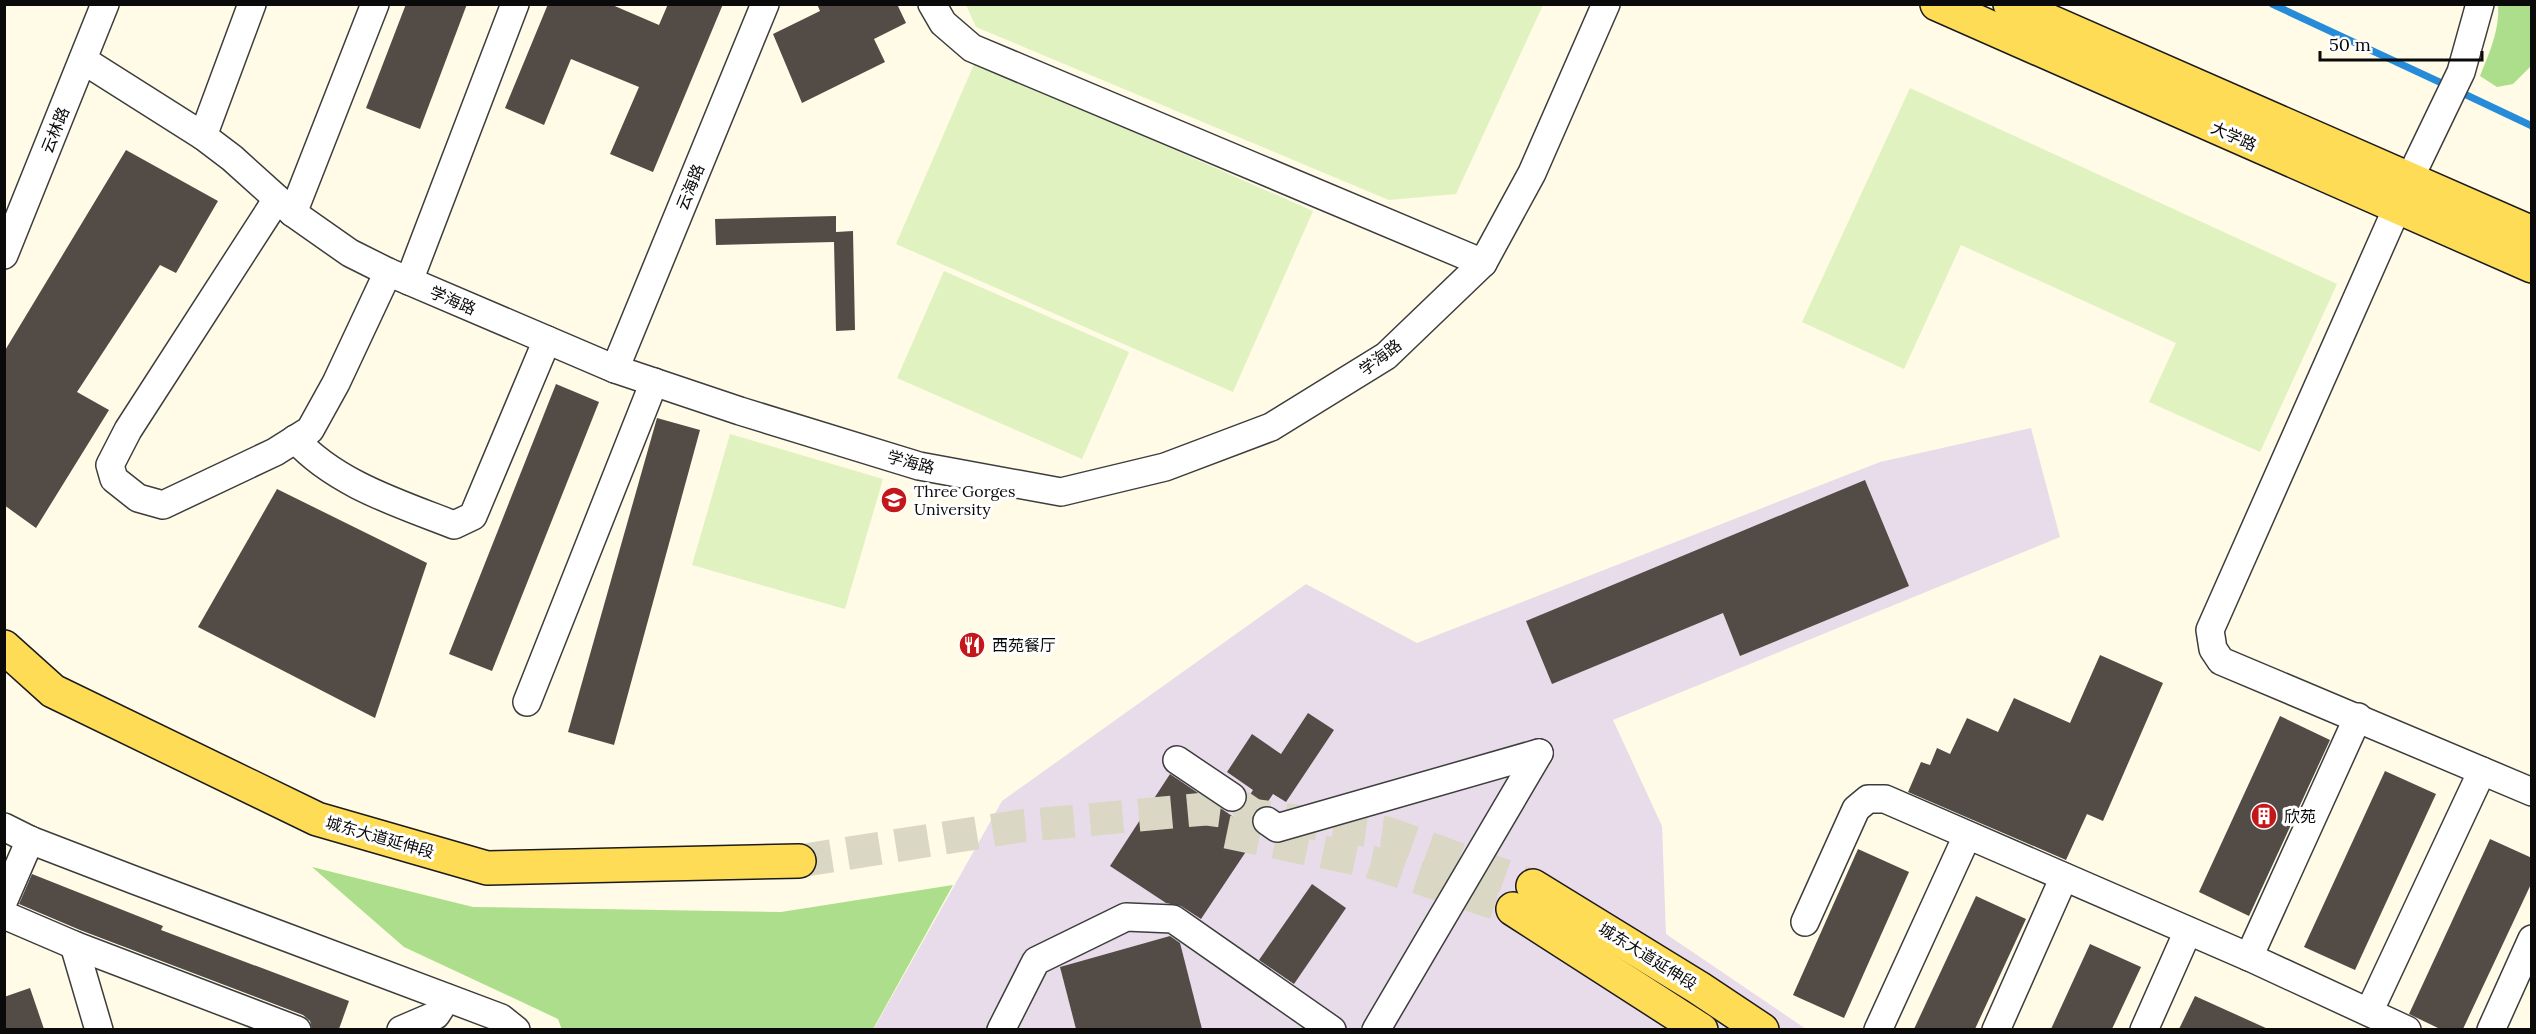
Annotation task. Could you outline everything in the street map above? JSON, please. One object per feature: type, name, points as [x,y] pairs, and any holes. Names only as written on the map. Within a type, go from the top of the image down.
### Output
[{"type":"main road","name":"大学路","points":[[1937,4],[2532,266]]},
{"type":"main road","name":"大学路","points":[[2010,4],[2532,233]]},
{"type":"main road","name":"城东大道延伸段","points":[[4,647],[53,691],[317,819],[488,868],[796,870],[479,884],[322,841],[46,706],[4,664]]},
{"type":"main road","name":"城东大道延伸段","points":[[1701,1029],[1523,897],[1699,988],[1762,1029]]},
{"type":"street","name":"云林路","points":[[4,255],[105,4]]},
{"type":"street","points":[[202,136],[252,4]]},
{"type":"street","points":[[375,4],[285,206],[128,429],[110,465],[114,479],[138,498],[163,504],[275,452],[310,430],[398,277],[516,4]]},
{"type":"street","name":"云海路","points":[[615,369],[765,4]]},
{"type":"street","points":[[932,4],[943,23],[972,48],[1483,263]]},
{"type":"street","name":"学海路","points":[[83,60],[202,136],[232,158],[285,206],[350,253],[398,277],[615,369],[740,411],[919,466],[1061,492],[1165,466],[1271,427],[1386,356],[1483,263],[1532,173],[1606,4]]},
{"type":"street","points":[[2410,178],[2461,72],[2480,4]]},
{"type":"street","points":[[2397,208],[2210,630],[2212,649],[2221,661],[2532,792]]},
{"type":"street","points":[[295,439],[312,458],[365,490],[454,525],[473,516],[547,340]]},
{"type":"street","points":[[527,702],[654,382]]},
{"type":"street","points":[[2249,957],[2358,717]]},
{"type":"street","points":[[1267,822],[1277,828],[1539,753],[1376,1029]]},
{"type":"street","points":[[1177,760],[1232,797]]},
{"type":"street","points":[[2368,1012],[2482,771]]},
{"type":"street","points":[[1805,922],[1856,809],[1868,799],[1885,799],[2249,957],[2408,1029]]},
{"type":"street","points":[[4,827],[30,840],[501,1018],[516,1029]]},
{"type":"street","points":[[1878,1029],[1967,836]]},
{"type":"street","points":[[4,900],[30,840]]},
{"type":"street","points":[[1996,1029],[2064,877]]},
{"type":"street","points":[[4,915],[74,945],[297,1029]]},
{"type":"street","points":[[1001,1029],[1036,961],[1126,917],[1173,919],[1332,1029]]},
{"type":"street","points":[[2144,1029],[2188,931]]},
{"type":"street","points":[[2491,1029],[2532,939]]},
{"type":"street","points":[[74,945],[99,1029]]},
{"type":"street","points":[[401,1029],[436,1014],[447,998]]},
{"type":"shaded area","points":[[2031,428],[2060,537],[1613,720],[1662,826],[1666,934],[1806,1029],[873,1030],[1002,801],[1306,584],[1417,643],[1880,462]]},
{"type":"green space","points":[[966,5],[1543,5],[1456,194],[1389,200],[976,27]]},
{"type":"green space","points":[[2498,5],[2531,5],[2532,65],[2513,84],[2497,87],[2480,76],[2496,32]]},
{"type":"green space","points":[[975,62],[1313,211],[1233,392],[896,244]]},
{"type":"green space","points":[[1910,88],[2337,284],[2260,452],[2149,402],[2176,343],[1961,245],[1904,369],[1802,322]]},
{"type":"green space","points":[[944,271],[1129,352],[1082,459],[897,378]]},
{"type":"green space","points":[[730,434],[883,479],[845,609],[692,565]]},
{"type":"green space","points":[[312,867],[473,907],[781,912],[953,885],[873,1029],[562,1030],[558,1019],[404,947]]},
{"type":"building","points":[[406,4],[467,4],[420,129],[366,108]]},
{"type":"building","points":[[548,4],[610,4],[659,25],[668,4],[723,4],[653,172],[610,154],[639,87],[571,59],[544,125],[505,108]]},
{"type":"building","points":[[817,4],[897,4],[906,23],[874,39],[885,62],[802,103],[773,34],[820,11]]},
{"type":"building","points":[[126,150],[218,201],[176,273],[160,265],[77,392],[109,410],[36,528],[4,505],[4,352]]},
{"type":"building","points":[[836,216],[836,232],[853,231],[855,330],[836,331],[834,242],[716,245],[715,219]]},
{"type":"building","points":[[556,384],[599,402],[492,671],[449,654]]},
{"type":"building","points":[[657,418],[700,430],[614,745],[568,732]]},
{"type":"building","points":[[1865,480],[1909,586],[1740,656],[1723,613],[1552,684],[1526,621]]},
{"type":"building","points":[[277,489],[427,563],[375,718],[198,627]]},
{"type":"building","points":[[2100,655],[2163,683],[2103,821],[2087,814],[2066,860],[1908,792],[1921,762],[1930,765],[1937,748],[1950,754],[1967,718],[1998,732],[2014,698],[2070,723]]},
{"type":"building","points":[[1308,713],[1334,730],[1286,802],[1273,794],[1265,806],[1254,812],[1252,825],[1247,833],[1255,838],[1201,919],[1181,906],[1166,903],[1110,866],[1170,774],[1235,818],[1253,790],[1227,772],[1252,734],[1281,754]]},
{"type":"building","name":"欣苑","points":[[2280,716],[2330,740],[2249,916],[2199,892]]},
{"type":"building","points":[[2385,771],[2436,794],[2355,970],[2304,947]]},
{"type":"building","points":[[2490,839],[2532,858],[2532,882],[2463,1029],[2440,1029],[2409,1014]]},
{"type":"building","points":[[1858,849],[1909,872],[1844,1018],[1793,995]]},
{"type":"building","points":[[32,874],[163,926],[161,930],[349,1001],[339,1029],[312,1029],[310,1021],[303,1015],[80,930],[19,904]]},
{"type":"building","points":[[1312,884],[1346,908],[1294,984],[1259,960]]},
{"type":"building","points":[[1976,896],[2026,919],[1975,1029],[1914,1029]]},
{"type":"building","points":[[1170,936],[1180,943],[1202,1029],[1076,1029],[1060,967]]},
{"type":"building","points":[[2090,944],[2141,967],[2112,1029],[2051,1029]]},
{"type":"building","points":[[30,988],[44,1029],[4,1029],[4,997]]},
{"type":"building","points":[[2195,996],[2268,1029],[2179,1029]]},
{"type":"waterway","points":[[2272,4],[2448,86]]},
{"type":"waterway","points":[[2458,91],[2532,126]]},
{"type":"tunnel","points":[[1232,797],[1267,821]]},
{"type":"tunnel","points":[[799,861],[1020,826],[1206,809],[1387,833],[1533,886]]},
{"type":"tunnel","points":[[1227,832],[1371,862],[1513,909]]},
{"type":"place","name":"Three Gorges University","points":[[894,500]]},
{"type":"place","name":"西苑餐厅","points":[[972,645]]},
{"type":"place","name":"欣苑","points":[[2264,816]]}]
